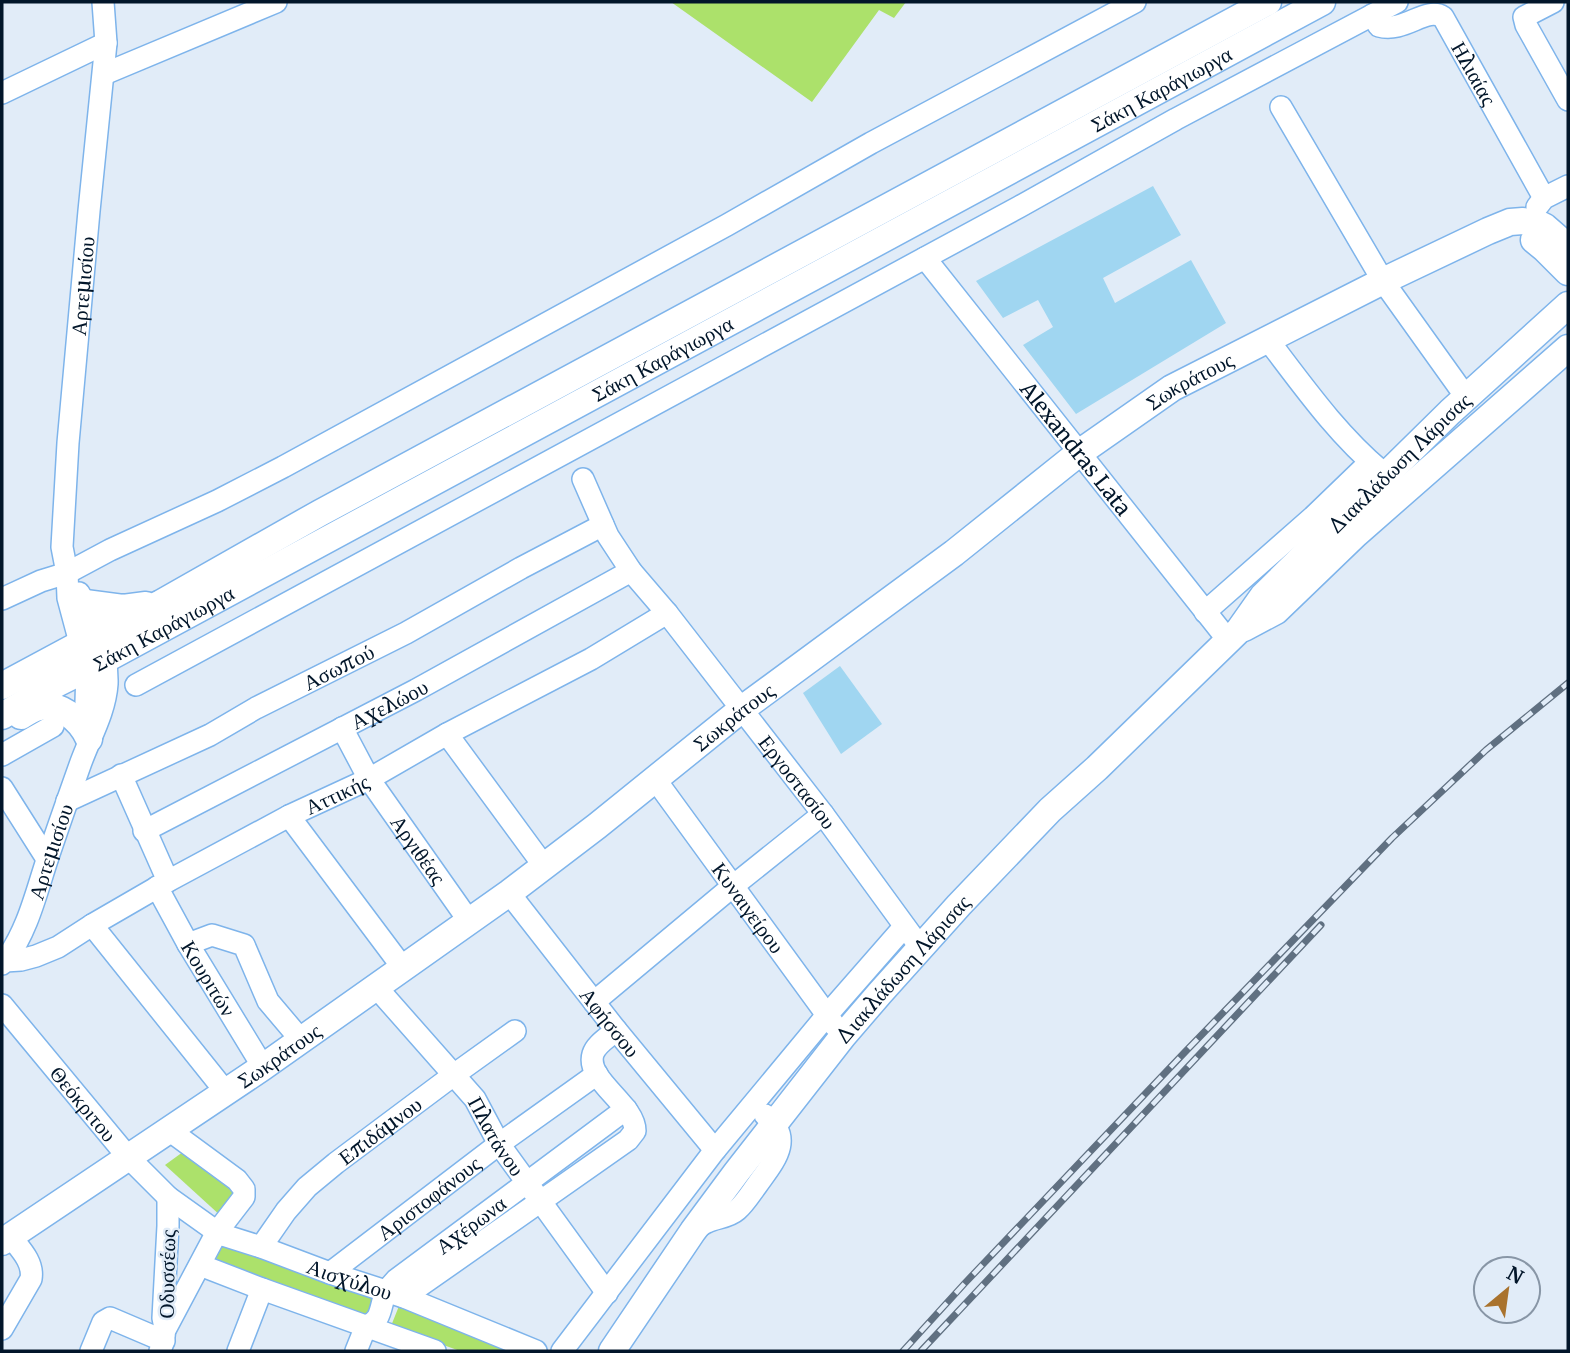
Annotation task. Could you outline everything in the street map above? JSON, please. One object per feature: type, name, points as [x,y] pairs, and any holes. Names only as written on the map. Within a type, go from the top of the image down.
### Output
[{"type":"main road","name":"Σάκη Καράγιωργα","points":[[2,717],[58,684],[93,652],[161,604],[320,513],[1268,2]]},
{"type":"main road","name":"Σάκη Καράγιωργα","points":[[2,687],[93,652],[1322,2]]},
{"type":"main road","name":"Σωκράτους","points":[[6,1239],[263,1067],[509,893],[742,709],[954,553],[1079,453],[1171,388],[1488,231],[1510,222],[1545,228]]},
{"type":"main road","points":[[1545,228],[1564,259],[1558,303],[1562,321],[1546,367]]},
{"type":"main road","points":[[1488,231],[1527,237],[1564,259]]},
{"type":"main road","name":"Διακλάδωση Λάρισας","points":[[612,1351],[693,1231],[774,1122],[843,1036],[912,937],[976,886],[1050,810],[1233,635],[1263,596],[1378,469],[1562,321]]},
{"type":"main road","name":"Διακλάδωση Λάρισας","points":[[1233,635],[1276,611],[1356,534],[1568,348]]},
{"type":"main road","points":[[85,603],[123,608],[161,604]]},
{"type":"main road","points":[[2,717],[19,717],[36,708],[51,707],[65,711],[74,718],[84,728],[89,739]]},
{"type":"street","name":"Αρτεμισίου","points":[[5,952],[25,925],[106,695],[93,652],[68,598],[62,547],[68,443],[104,74],[106,43],[103,2]]},
{"type":"street","points":[[104,74],[276,2]]},
{"type":"street","points":[[2,599],[66,573],[283,467],[872,143],[1135,2]]},
{"type":"street","points":[[136,684],[925,258],[1176,119],[1397,2]]},
{"type":"street","points":[[1553,2],[1524,17],[1568,100]]},
{"type":"street","name":"Ηλιαίας","points":[[1372,15],[1379,26],[1386,28],[1404,25],[1433,13],[1443,17],[1544,198]]},
{"type":"street","points":[[2,93],[106,43]]},
{"type":"street","points":[[1281,107],[1383,281],[1466,397]]},
{"type":"street","points":[[1545,228],[1544,198],[1568,186]]},
{"type":"street","name":"Alexandras Lata","points":[[925,258],[1205,612],[1233,635]]},
{"type":"street","points":[[1205,612],[1313,517],[1378,469],[1340,432],[1268,340]]},
{"type":"street","name":"Εργοστασίου","points":[[583,479],[608,536],[631,571],[667,613],[823,814],[912,937]]},
{"type":"street","name":"Ασωπού","points":[[67,801],[210,735],[256,708],[406,633],[603,525]]},
{"type":"street","name":"Αχελώου","points":[[144,831],[416,690],[631,571]]},
{"type":"street","points":[[66,573],[85,603],[93,652]]},
{"type":"street","name":"Αττικής","points":[[5,952],[21,960],[58,947],[162,884],[289,816],[369,779],[447,734],[591,659],[667,613]]},
{"type":"street","points":[[2,755],[53,726]]},
{"type":"street","name":"Αργιθέας","points":[[342,728],[369,779],[469,921]]},
{"type":"street","points":[[447,734],[544,866]]},
{"type":"street","name":"Κουριτών","points":[[121,775],[188,944],[263,1067]]},
{"type":"street","name":"Κυναιγείρου","points":[[655,779],[843,1036]]},
{"type":"street","points":[[2,788],[47,859]]},
{"type":"street","points":[[594,1002],[823,814]]},
{"type":"street","points":[[289,816],[403,968]]},
{"type":"street","name":"Αφήσσου","points":[[509,893],[616,1030],[715,1150]]},
{"type":"street","points":[[92,925],[225,1091]]},
{"type":"street","points":[[188,944],[212,934],[244,945],[268,1001],[301,1040]]},
{"type":"street","points":[[562,1351],[715,1150],[827,1015],[912,937]]},
{"type":"street","name":"Πλατάνου","points":[[377,988],[455,1074],[482,1109],[499,1144],[607,1293]]},
{"type":"street","name":"Θεόκριτου","points":[[2,1005],[128,1157],[168,1197]]},
{"type":"street","points":[[616,1030],[597,1048],[592,1063],[593,1069],[626,1110]]},
{"type":"street","name":"Επιδάμνου","points":[[261,1247],[307,1187],[515,1031]]},
{"type":"street","name":"Αριστοφάνους","points":[[330,1273],[499,1144],[597,1074]]},
{"type":"street","points":[[752,1105],[774,1122]]},
{"type":"street","name":"Αχέρωνα","points":[[626,1110],[634,1118],[635,1130],[628,1140],[395,1295],[396,1280],[527,1182],[626,1110]]},
{"type":"street","points":[[91,1351],[101,1326],[110,1318],[163,1340],[217,1232],[244,1197],[244,1189],[237,1180],[169,1130]]},
{"type":"street","name":"Αισχύλου","points":[[168,1197],[217,1232],[236,1240],[395,1295],[536,1351]]},
{"type":"street","name":"Οδυσσέως","points":[[163,1340],[168,1197]]},
{"type":"street","points":[[2,1328],[31,1279],[33,1270],[6,1239]]},
{"type":"street","name":"Αισχύλου","points":[[200,1265],[428,1350]]},
{"type":"street","points":[[238,1351],[261,1289]]},
{"type":"street","points":[[356,1351],[366,1326],[374,1322],[395,1295]]},
{"type":"green space","points":[[671,2],[906,2],[894,18],[879,10],[812,102]]},
{"type":"green space","points":[[187,1149],[237,1190],[222,1217],[165,1165]]},
{"type":"green space","points":[[222,1243],[380,1299],[373,1319],[215,1262]]},
{"type":"green space","points":[[399,1306],[524,1351],[460,1351],[391,1326]]},
{"type":"building","points":[[1153,186],[1181,235],[1103,278],[1115,303],[1191,260],[1226,323],[1076,414],[1023,345],[1053,327],[1038,300],[1003,318],[976,281]]},
{"type":"building","points":[[840,666],[882,724],[841,754],[803,693]]},
{"type":"railway","points":[[903,1351],[1185,1052],[1392,838],[1486,750],[1568,683]]},
{"type":"railway","points":[[921,1351],[1321,925]]}]
